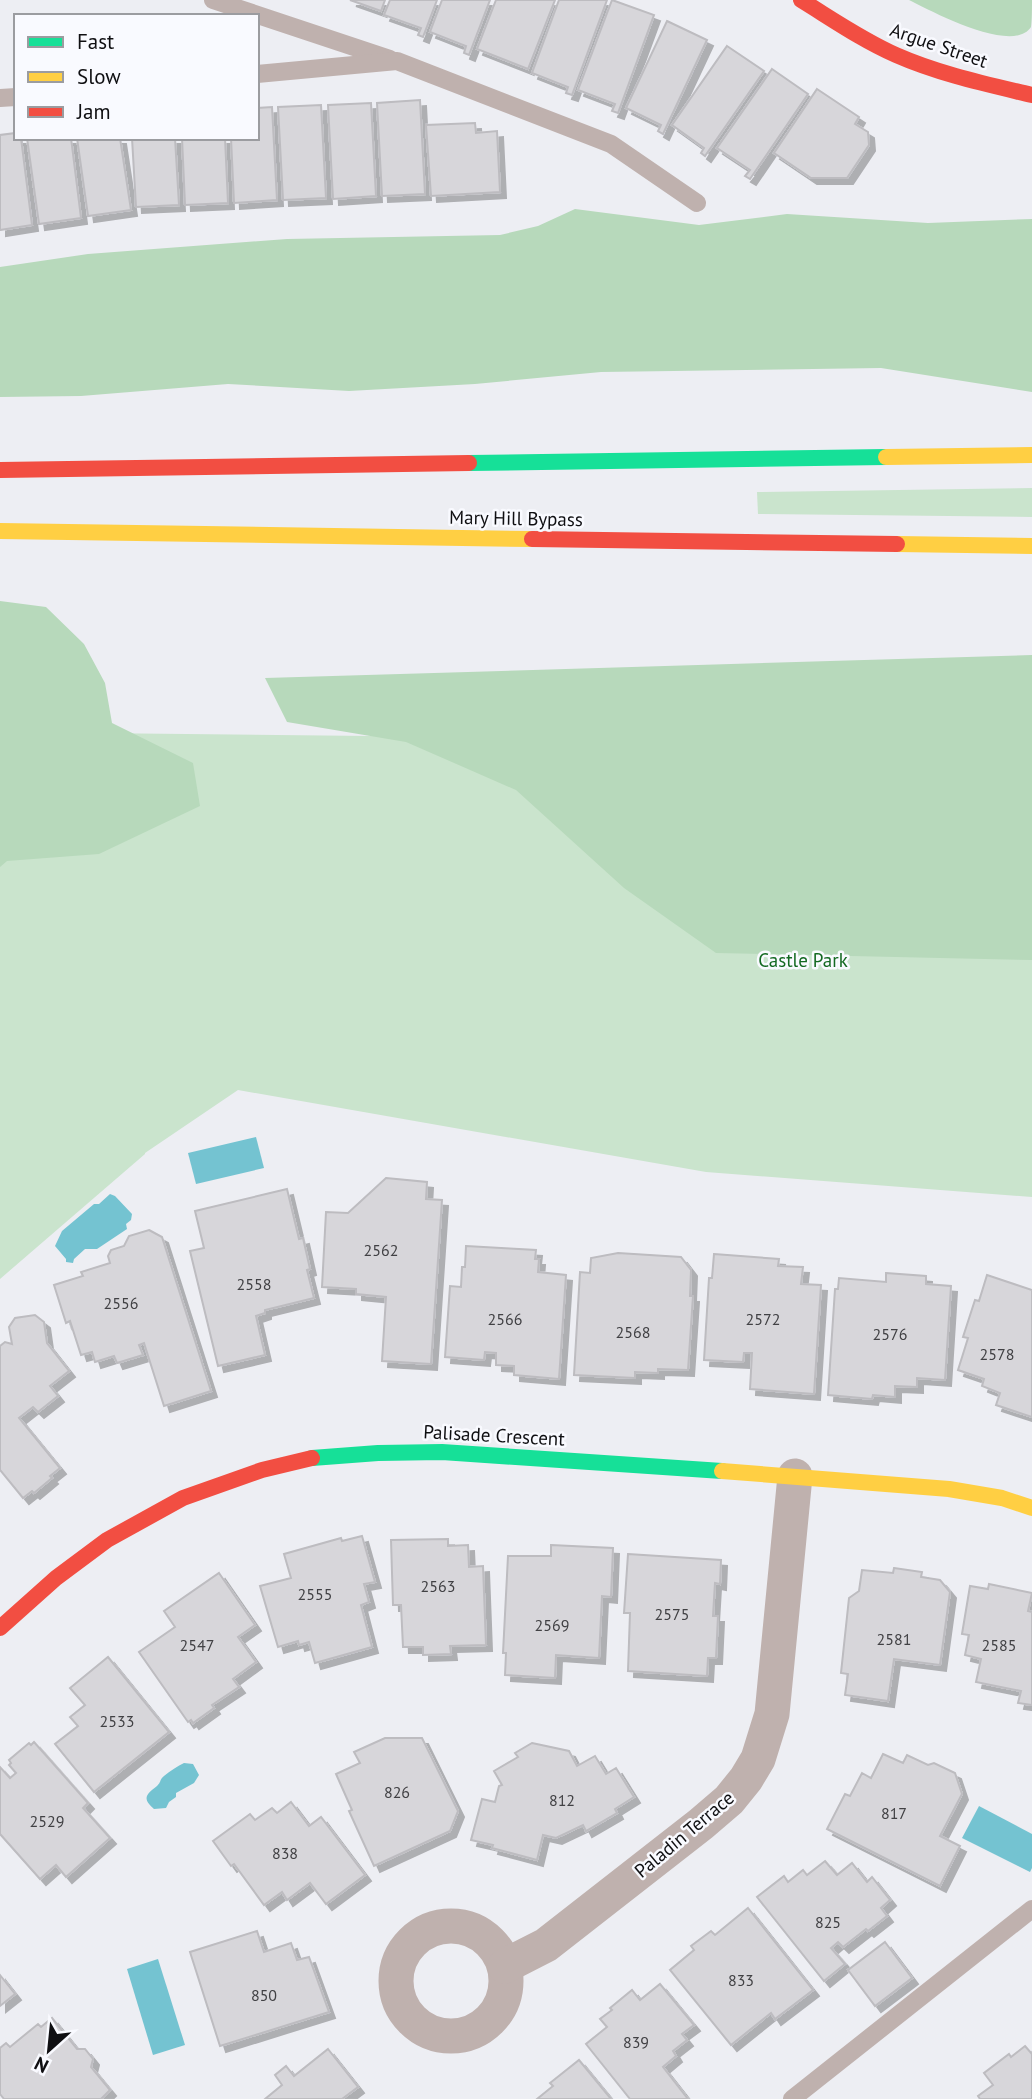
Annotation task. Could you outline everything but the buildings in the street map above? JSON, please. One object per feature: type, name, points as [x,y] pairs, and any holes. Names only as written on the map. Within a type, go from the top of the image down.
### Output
[{"type":"main road","name":"Argue Street","points":[[801,0],[871,43],[907,60],[967,79],[1032,95]]},
{"type":"main road","points":[[0,470],[1032,455]]},
{"type":"main road","name":"Mary Hill Bypass","points":[[0,531],[1032,546]]},
{"type":"main road","name":"Palisade Crescent","points":[[0,1628],[56,1578],[107,1540],[183,1498],[262,1469],[314,1457],[442,1452],[795,1476],[949,1489],[1032,1508]]},
{"type":"street","name":"Paladin Terrace","points":[[505,1966],[546,1945],[701,1824],[729,1800],[758,1759],[772,1714],[795,1476]]},
{"type":"lane","points":[[213,0],[255,14]]},
{"type":"lane","points":[[259,15],[397,61],[611,144],[696,203]]},
{"type":"lane","points":[[259,74],[397,61]]},
{"type":"lane","points":[[792,2099],[1032,1909]]},
{"type":"green space","points":[[909,0],[1032,0],[1031,27],[1021,34],[990,34],[953,21]]},
{"type":"green space","points":[[575,209],[699,225],[787,214],[928,223],[1032,219],[1032,392],[881,368],[601,372],[475,384],[349,391],[228,384],[81,396],[0,397],[0,267],[88,254],[287,239],[500,235],[538,226]]},
{"type":"green space","points":[[1032,488],[1032,517],[758,514],[757,492]]},
{"type":"green space","points":[[0,601],[46,607],[84,644],[105,683],[112,723],[193,763],[200,806],[99,854],[7,861],[0,867]]},
{"type":"green space","points":[[1032,655],[1032,960],[716,953],[624,888],[516,790],[406,742],[287,722],[265,678]]},
{"type":"green space","name":"Castle Park","points":[[0,732],[1032,743],[1032,1197],[706,1172],[238,1090],[145,1153],[0,1279]]},
{"type":"water","points":[[256,1137],[264,1168],[196,1184],[188,1153]]},
{"type":"water","points":[[110,1194],[132,1214],[131,1220],[126,1224],[127,1229],[97,1249],[85,1249],[73,1263],[66,1262],[55,1246],[62,1231]]},
{"type":"water","points":[[184,1763],[193,1764],[199,1775],[194,1783],[176,1793],[176,1797],[166,1808],[154,1809],[148,1802],[148,1794],[164,1776]]},
{"type":"water","points":[[979,1806],[1032,1834],[1030,1872],[962,1838]]},
{"type":"water","points":[[158,1959],[185,2045],[153,2055],[127,1969]]},
{"type":"traffic: fast","points":[[469,463],[886,457]]},
{"type":"traffic: fast","points":[[312,1458],[442,1452],[722,1471]]},
{"type":"traffic: slow","points":[[886,457],[1032,455]]},
{"type":"traffic: slow","points":[[0,531],[532,539]]},
{"type":"traffic: slow","points":[[897,544],[1032,546]]},
{"type":"traffic: slow","points":[[722,1471],[949,1489],[1002,1498],[1032,1508]]},
{"type":"traffic: jam","points":[[801,0],[871,43],[912,62],[1032,95]]},
{"type":"traffic: jam","points":[[0,470],[469,463]]},
{"type":"traffic: jam","points":[[532,539],[897,544]]},
{"type":"traffic: jam","points":[[0,1628],[56,1578],[107,1540],[183,1498],[262,1470],[312,1458]]}]
